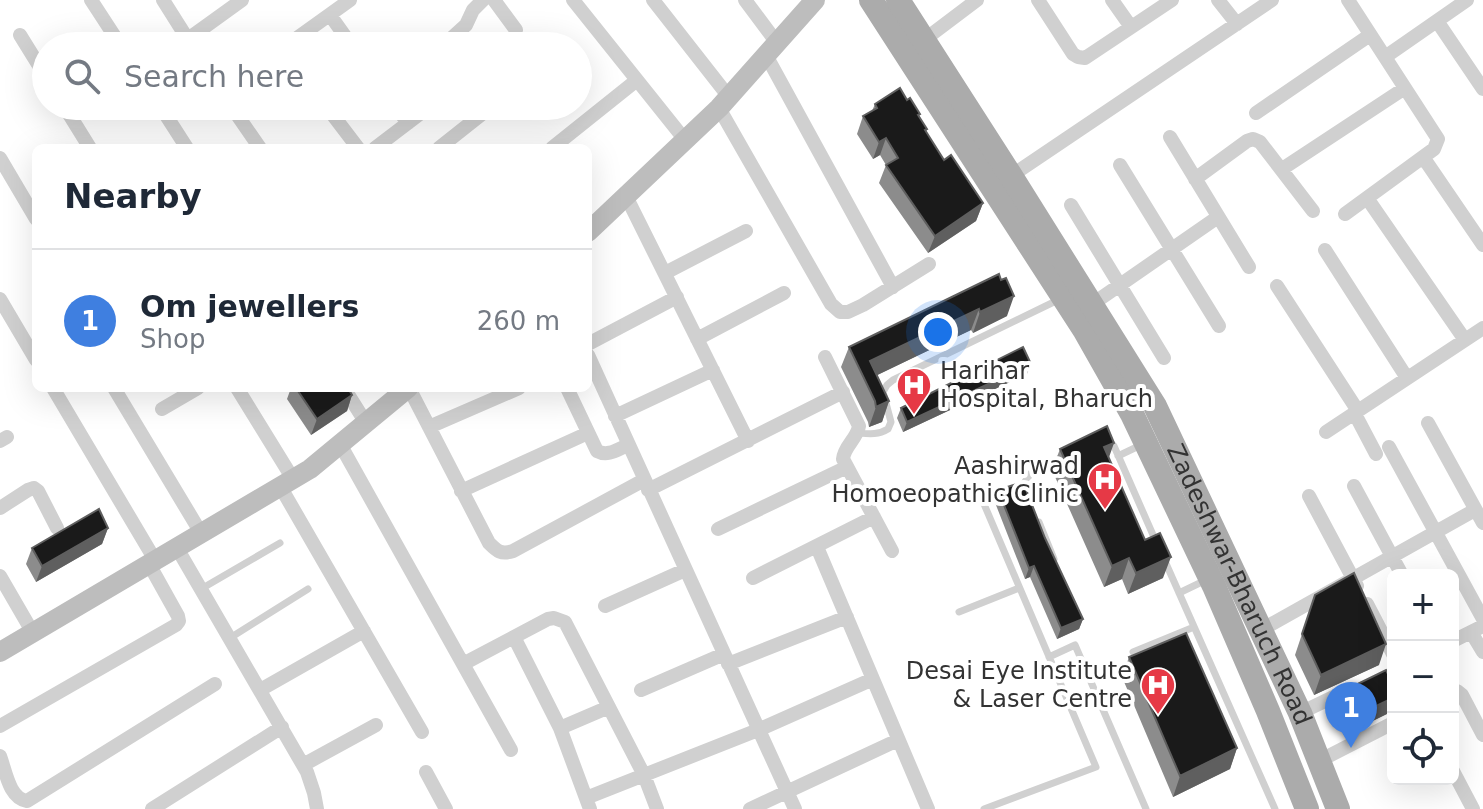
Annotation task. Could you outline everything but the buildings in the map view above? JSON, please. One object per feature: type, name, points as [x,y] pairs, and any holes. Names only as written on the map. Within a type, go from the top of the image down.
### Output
[{"type":"main road","points":[[592,228],[724,103],[815,0]]},
{"type":"main road","name":"Zadeshwar-Bharuch Road","points":[[871,0],[1085,331],[1132,414],[1210,578],[1306,808]]},
{"type":"main road","name":"Zadeshwar-Bharuch Road","points":[[898,0],[1155,406],[1300,713],[1338,809]]},
{"type":"main road","points":[[0,652],[310,469],[403,392]]},
{"type":"street","points":[[91,0],[112,32]]},
{"type":"street","points":[[163,0],[184,32]]},
{"type":"street","points":[[202,32],[242,0]]},
{"type":"street","points":[[306,32],[350,0]]},
{"type":"street","points":[[458,32],[483,0]]},
{"type":"street","points":[[494,0],[516,30]]},
{"type":"street","points":[[573,0],[685,140]]},
{"type":"street","points":[[653,0],[724,103],[831,304],[840,312],[848,312],[929,264]]},
{"type":"street","points":[[745,0],[893,287]]},
{"type":"street","points":[[924,40],[977,0]]},
{"type":"street","points":[[1038,0],[1073,54],[1085,58],[1172,0]]},
{"type":"street","points":[[1112,0],[1131,27]]},
{"type":"street","points":[[1218,0],[1237,24]]},
{"type":"street","points":[[1011,176],[1272,0]]},
{"type":"street","points":[[1385,57],[1467,0]]},
{"type":"street","points":[[1345,214],[1434,149],[1438,139],[1370,35],[1355,3]]},
{"type":"street","points":[[330,15],[342,32]]},
{"type":"street","points":[[1437,21],[1483,89]]},
{"type":"street","points":[[20,35],[32,54]]},
{"type":"street","points":[[1256,113],[1370,35]]},
{"type":"street","points":[[592,116],[637,80]]},
{"type":"street","points":[[1282,169],[1405,88]]},
{"type":"street","points":[[73,120],[88,144]]},
{"type":"street","points":[[169,120],[184,144]]},
{"type":"street","points":[[241,120],[257,144]]},
{"type":"street","points":[[337,120],[355,144]]},
{"type":"street","points":[[380,144],[412,120]]},
{"type":"street","points":[[444,144],[474,120]]},
{"type":"street","points":[[557,144],[587,120]]},
{"type":"street","points":[[1170,137],[1249,267]]},
{"type":"street","points":[[1195,179],[1253,139],[1260,142],[1313,211]]},
{"type":"street","points":[[1423,157],[1483,245]]},
{"type":"street","points":[[0,158],[32,212]]},
{"type":"street","points":[[1120,165],[1219,326]]},
{"type":"street","points":[[626,196],[748,441]]},
{"type":"street","points":[[1367,198],[1465,340]]},
{"type":"street","points":[[1071,205],[1164,358]]},
{"type":"street","points":[[1091,305],[1218,217]]},
{"type":"street","points":[[665,273],[746,231]]},
{"type":"street","points":[[1325,250],[1407,378]]},
{"type":"street","points":[[1277,286],[1358,411],[1356,416],[1436,533],[1483,619]]},
{"type":"street","points":[[697,339],[784,293]]},
{"type":"street","points":[[592,342],[677,297]]},
{"type":"street","points":[[0,299],[32,353]]},
{"type":"street","points":[[1326,432],[1483,328]]},
{"type":"street","points":[[825,357],[859,426],[843,459],[892,551]]},
{"type":"street","points":[[592,365],[795,809]]},
{"type":"street","points":[[615,416],[713,370]]},
{"type":"street","points":[[0,726],[179,621],[152,562],[55,392]]},
{"type":"street","points":[[116,392],[201,533]]},
{"type":"street","points":[[162,409],[191,392]]},
{"type":"street","points":[[239,392],[364,631],[422,732]]},
{"type":"street","points":[[347,392],[366,423]]},
{"type":"street","points":[[410,392],[489,543],[497,551],[505,553],[646,485],[748,441],[843,392]]},
{"type":"street","points":[[429,427],[510,392]]},
{"type":"street","points":[[569,392],[597,451],[609,453],[628,445]]},
{"type":"street","points":[[1261,630],[1436,533],[1479,517],[1428,423]]},
{"type":"street","points":[[461,491],[588,433]]},
{"type":"street","points":[[340,444],[511,750]]},
{"type":"street","points":[[718,529],[847,467]]},
{"type":"street","points":[[1354,486],[1399,569]]},
{"type":"street","points":[[0,508],[34,488],[57,528]]},
{"type":"street","points":[[1309,496],[1387,642]]},
{"type":"street","points":[[753,578],[874,517]]},
{"type":"street","points":[[817,547],[928,809]]},
{"type":"street","points":[[177,548],[303,765],[317,809]]},
{"type":"street","points":[[605,606],[685,570]]},
{"type":"street","points":[[0,576],[33,633]]},
{"type":"street","points":[[641,690],[847,617]]},
{"type":"street","points":[[463,664],[548,619],[565,622],[644,775],[657,809]]},
{"type":"street","points":[[1459,638],[1477,629],[1483,652]]},
{"type":"street","points":[[260,690],[364,631]]},
{"type":"street","points":[[514,637],[560,728],[586,805],[644,775],[758,730],[873,679]]},
{"type":"street","points":[[1300,713],[1366,681]]},
{"type":"street","points":[[0,756],[13,792],[22,801],[27,801],[215,684]]},
{"type":"street","points":[[1459,693],[1483,735]]},
{"type":"street","points":[[560,728],[609,707]]},
{"type":"street","points":[[303,765],[376,725]]},
{"type":"street","points":[[1319,761],[1387,726]]},
{"type":"street","points":[[152,809],[282,727]]},
{"type":"street","points":[[750,809],[898,740]]},
{"type":"street","points":[[426,772],[446,809]]},
{"type":"street","points":[[1459,782],[1473,809]]},
{"type":"lane","points":[[858,433],[872,435],[888,429],[891,422],[883,392],[893,380],[1064,298]]},
{"type":"lane","points":[[1101,439],[1108,439],[1114,446],[1275,809]]},
{"type":"lane","points":[[1118,456],[1146,443]]},
{"type":"lane","points":[[1028,499],[1024,483],[1026,478],[1073,452]]},
{"type":"lane","points":[[981,497],[1096,767],[984,809]]},
{"type":"lane","points":[[1035,513],[1060,571]]},
{"type":"lane","points":[[201,589],[280,543]]},
{"type":"lane","points":[[1179,593],[1210,578]]},
{"type":"lane","points":[[959,612],[1019,588]]},
{"type":"lane","points":[[230,638],[308,589]]},
{"type":"lane","points":[[1133,652],[1194,627]]},
{"type":"lane","points":[[1049,657],[1075,645],[1146,809]]},
{"type":"place","name":"Harihar Hospital, Bharuch","points":[[914,416]]},
{"type":"place","name":"Aashirwad Homoeopathic Clinic","points":[[1105,511]]},
{"type":"place","name":"Desai Eye Institute & Laser Centre","points":[[1158,716]]},
{"type":"place","name":"Om jewellers","points":[[1351,748]]}]
